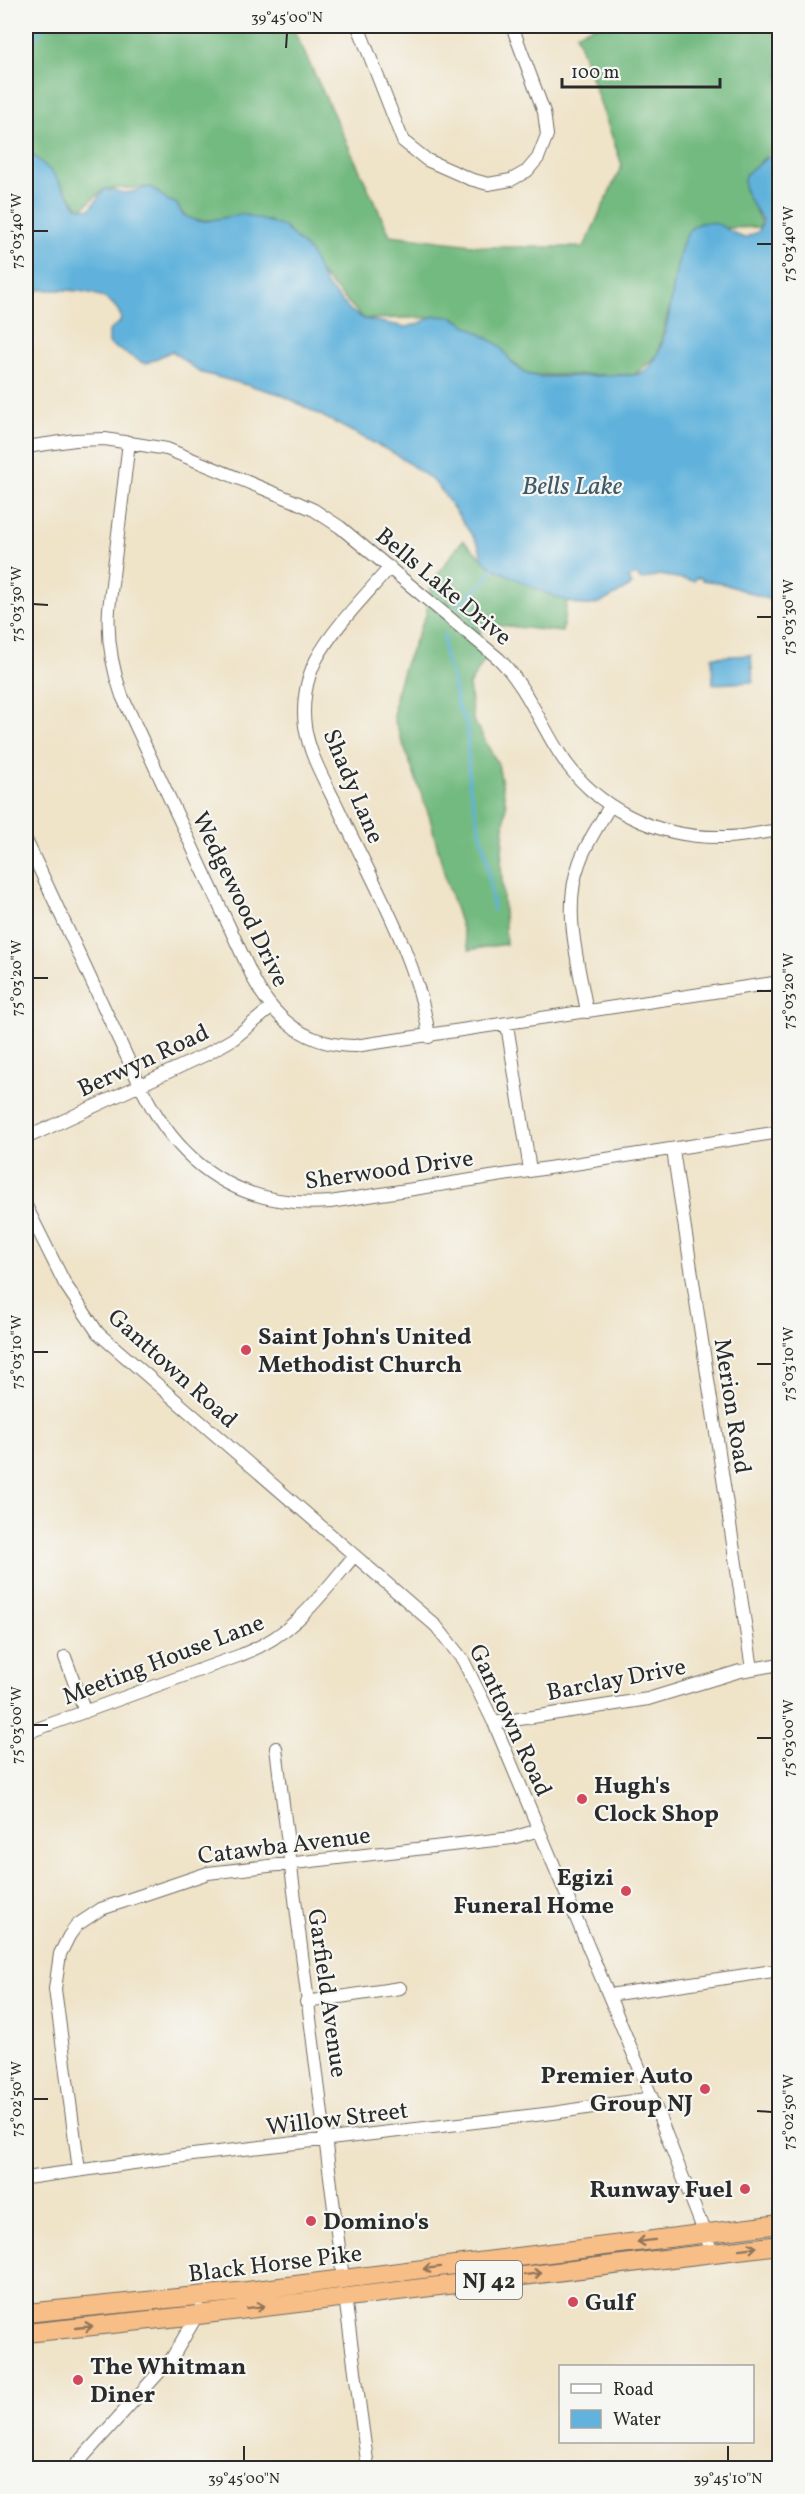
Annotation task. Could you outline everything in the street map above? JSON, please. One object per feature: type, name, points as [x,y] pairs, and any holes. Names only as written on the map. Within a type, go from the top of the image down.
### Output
[{"type":"highway","name":"Black Horse Pike","points":[[26,2333],[198,2315],[344,2288],[780,2224]]},
{"type":"highway","name":"Black Horse Pike","points":[[26,2313],[206,2295],[344,2288],[780,2244]]},
{"type":"street","points":[[358,26],[403,141],[427,160],[470,180],[488,184],[511,180],[527,171],[538,158],[547,135],[544,112],[512,26]]},
{"type":"street","name":"Bells Lake Drive","points":[[26,447],[75,440],[105,439],[167,449],[314,510],[340,527],[390,567],[507,667],[569,767],[588,788],[610,806],[649,825],[687,835],[728,837],[780,830]]},
{"type":"street","name":"Wedgewood Drive","points":[[129,442],[108,609],[108,636],[115,676],[122,696],[249,969],[271,1008],[301,1033],[312,1039],[334,1045],[369,1045],[780,982]]},
{"type":"street","name":"Shady Lane","points":[[390,567],[327,643],[316,660],[305,700],[305,727],[318,767],[404,948],[425,1009],[429,1037]]},
{"type":"street","points":[[587,1012],[573,920],[572,894],[583,852],[610,806]]},
{"type":"street","name":"Sherwood Drive","points":[[26,840],[140,1085],[160,1122],[193,1160],[237,1187],[268,1198],[300,1203],[330,1202],[780,1132]]},
{"type":"street","name":"Berwyn Road","points":[[26,1138],[223,1045],[271,1008]]},
{"type":"street","points":[[507,1025],[530,1170]]},
{"type":"street","name":"Merion Road","points":[[673,1150],[752,1669]]},
{"type":"street","name":"Ganttown Road","points":[[26,1206],[31,1232],[98,1333],[443,1634],[463,1660],[494,1723],[609,1995],[712,2252]]},
{"type":"street","name":"Meeting House Lane","points":[[26,1733],[271,1642],[299,1619],[354,1556]]},
{"type":"street","points":[[65,1657],[85,1712]]},
{"type":"street","name":"Barclay Drive","points":[[494,1723],[648,1699],[752,1669],[780,1664]]},
{"type":"street","name":"Garfield Avenue","points":[[276,1748],[306,2001],[327,2141],[368,2469]]},
{"type":"street","name":"Catawba Avenue","points":[[79,2170],[56,1989],[60,1954],[77,1925],[101,1910],[193,1876],[512,1838],[539,1830]]},
{"type":"street","points":[[609,1995],[780,1970]]},
{"type":"street","points":[[306,2001],[400,1988]]},
{"type":"street","name":"Willow Street","points":[[26,2178],[553,2113],[652,2098]]},
{"type":"street","points":[[73,2469],[172,2358],[198,2315],[206,2295]]},
{"type":"green space","points":[[35,26],[292,26],[390,235],[489,247],[584,247],[622,165],[576,34],[594,26],[779,26],[779,142],[744,180],[762,227],[690,229],[657,356],[634,375],[529,375],[453,317],[364,319],[270,221],[191,220],[151,187],[105,189],[81,209],[26,147],[26,42]]},
{"type":"green space","points":[[463,540],[490,566],[567,601],[562,632],[479,623],[485,659],[469,685],[473,719],[498,764],[506,804],[501,864],[506,944],[469,950],[446,880],[430,818],[394,719],[395,697],[404,667],[426,615],[432,582]]},
{"type":"water","name":"Bells Lake","points":[[26,139],[34,156],[53,173],[77,207],[90,209],[105,189],[126,193],[151,187],[169,201],[176,203],[183,215],[197,221],[242,214],[283,226],[310,252],[326,285],[351,311],[364,319],[406,327],[434,316],[453,317],[499,345],[514,365],[529,375],[542,377],[634,375],[650,366],[660,349],[667,325],[681,249],[689,231],[707,222],[719,225],[744,238],[758,232],[763,222],[746,193],[744,181],[746,174],[779,149],[779,603],[721,583],[702,580],[702,578],[696,578],[694,581],[659,575],[641,580],[636,574],[628,578],[632,585],[596,604],[581,605],[555,597],[490,566],[483,559],[478,544],[439,487],[395,454],[280,394],[199,372],[172,351],[145,364],[112,346],[109,343],[109,331],[120,322],[121,317],[106,299],[95,294],[69,290],[32,290],[26,287]]},
{"type":"water","points":[[751,655],[753,682],[713,684],[712,657]]},
{"type":"waterway","points":[[26,48],[46,26]]},
{"type":"waterway","points":[[458,607],[486,579],[495,566]]},
{"type":"waterway","points":[[444,635],[444,655],[451,673],[458,708],[467,724],[469,784],[487,860],[493,910]]},
{"type":"place","name":"Saint John's United Methodist Church","points":[[246,1350]]},
{"type":"place","name":"Hugh's Clock Shop","points":[[582,1799]]},
{"type":"place","name":"Egizi Funeral Home","points":[[626,1891]]},
{"type":"place","name":"Premier Auto Group NJ","points":[[705,2089]]},
{"type":"place","name":"Runway Fuel","points":[[745,2189]]},
{"type":"place","name":"Domino's","points":[[311,2221]]},
{"type":"place","name":"Gulf","points":[[573,2302]]},
{"type":"place","name":"The Whitman Diner","points":[[78,2380]]}]
